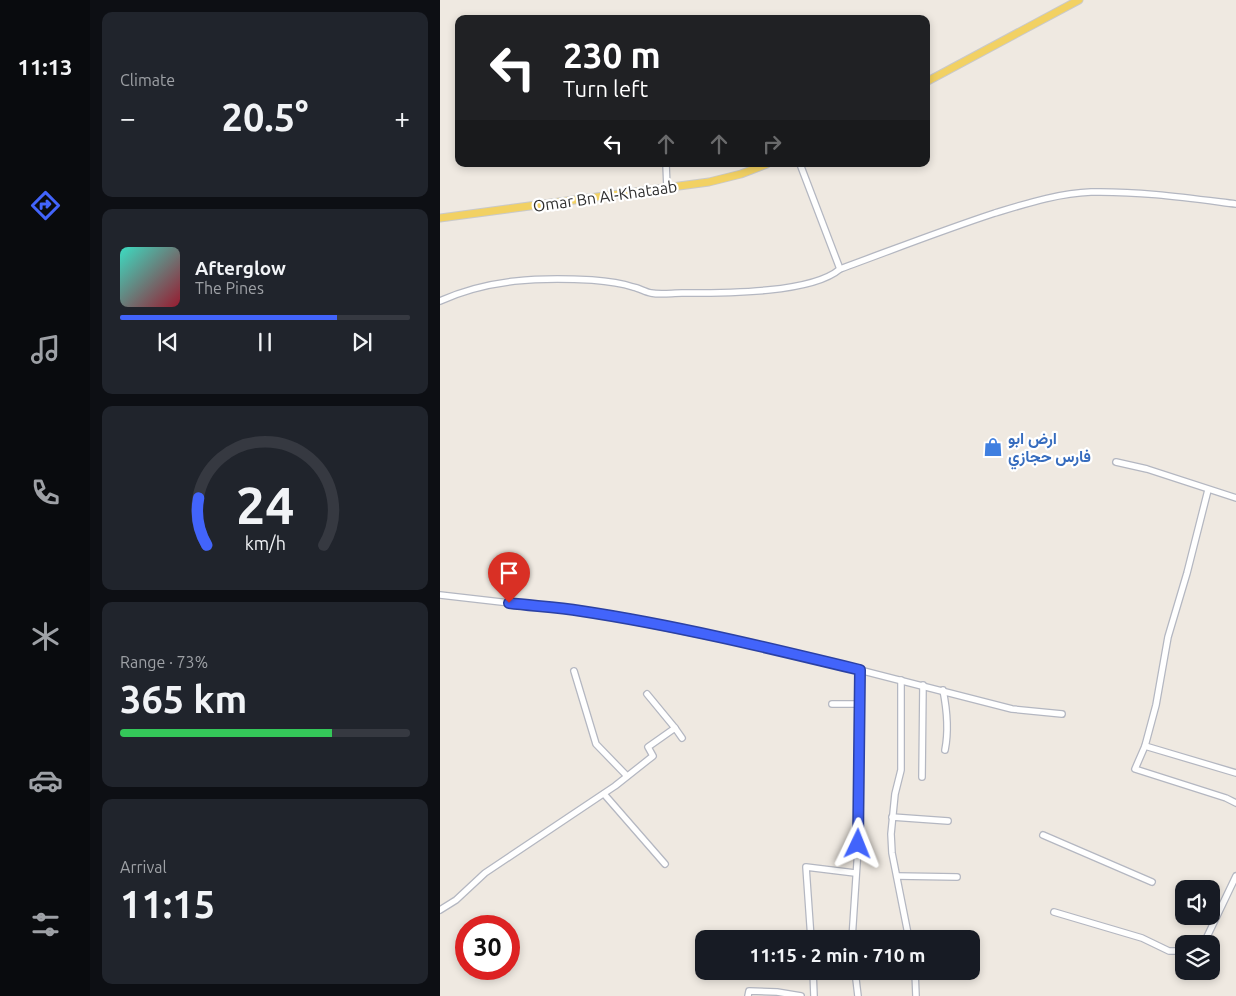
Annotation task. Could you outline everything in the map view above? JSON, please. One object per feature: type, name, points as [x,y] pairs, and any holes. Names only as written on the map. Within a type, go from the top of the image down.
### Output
[{"type":"main road","points":[[930,80],[1079,0]]},
{"type":"main road","name":"Omar Bn Al-Khataab","points":[[440,218],[667,188],[723,178],[758,167]]},
{"type":"street","points":[[666,167],[667,188]]},
{"type":"street","points":[[801,167],[840,269]]},
{"type":"street","points":[[440,301],[467,289],[486,285],[545,279],[595,280],[633,286],[652,293],[712,293],[788,288],[832,276],[840,269],[962,223],[1018,206],[1061,196],[1090,192],[1150,193],[1236,204]]},
{"type":"street","points":[[1116,462],[1236,498]]},
{"type":"street","points":[[1208,490],[1188,573],[1168,637],[1156,705],[1135,769],[1226,798],[1236,803]]},
{"type":"street","points":[[440,595],[580,610],[797,654],[1012,709],[1062,714]]},
{"type":"street","points":[[852,930],[859,833],[860,670]]},
{"type":"street","points":[[574,671],[596,744],[626,776]]},
{"type":"street","points":[[901,680],[901,770],[892,817],[892,852],[907,930]]},
{"type":"street","points":[[922,777],[923,685]]},
{"type":"street","points":[[943,690],[948,736],[945,750]]},
{"type":"street","points":[[647,694],[682,738]]},
{"type":"street","points":[[832,704],[859,704]]},
{"type":"street","points":[[440,910],[456,900],[485,873],[604,794],[653,756],[648,747],[675,728]]},
{"type":"street","points":[[1144,746],[1236,773]]},
{"type":"street","points":[[604,794],[665,864]]},
{"type":"street","points":[[892,817],[948,821]]},
{"type":"street","points":[[1044,835],[1152,882]]},
{"type":"street","points":[[810,930],[806,867],[855,873]]},
{"type":"street","points":[[897,876],[957,877]]},
{"type":"street","points":[[1208,935],[1236,876]]},
{"type":"street","points":[[1054,912],[1142,938],[1169,951],[1175,951]]},
{"type":"street","points":[[813,980],[814,996]]},
{"type":"street","points":[[856,980],[858,996]]},
{"type":"street","points":[[915,980],[916,996]]},
{"type":"street","points":[[748,996],[750,991],[777,992],[801,996]]},
{"type":"place","name":"ارض ابو فارس حجازي","points":[[993,447]]},
{"type":"route","points":[[509,603],[580,610],[797,654],[860,670],[858,844]]}]
